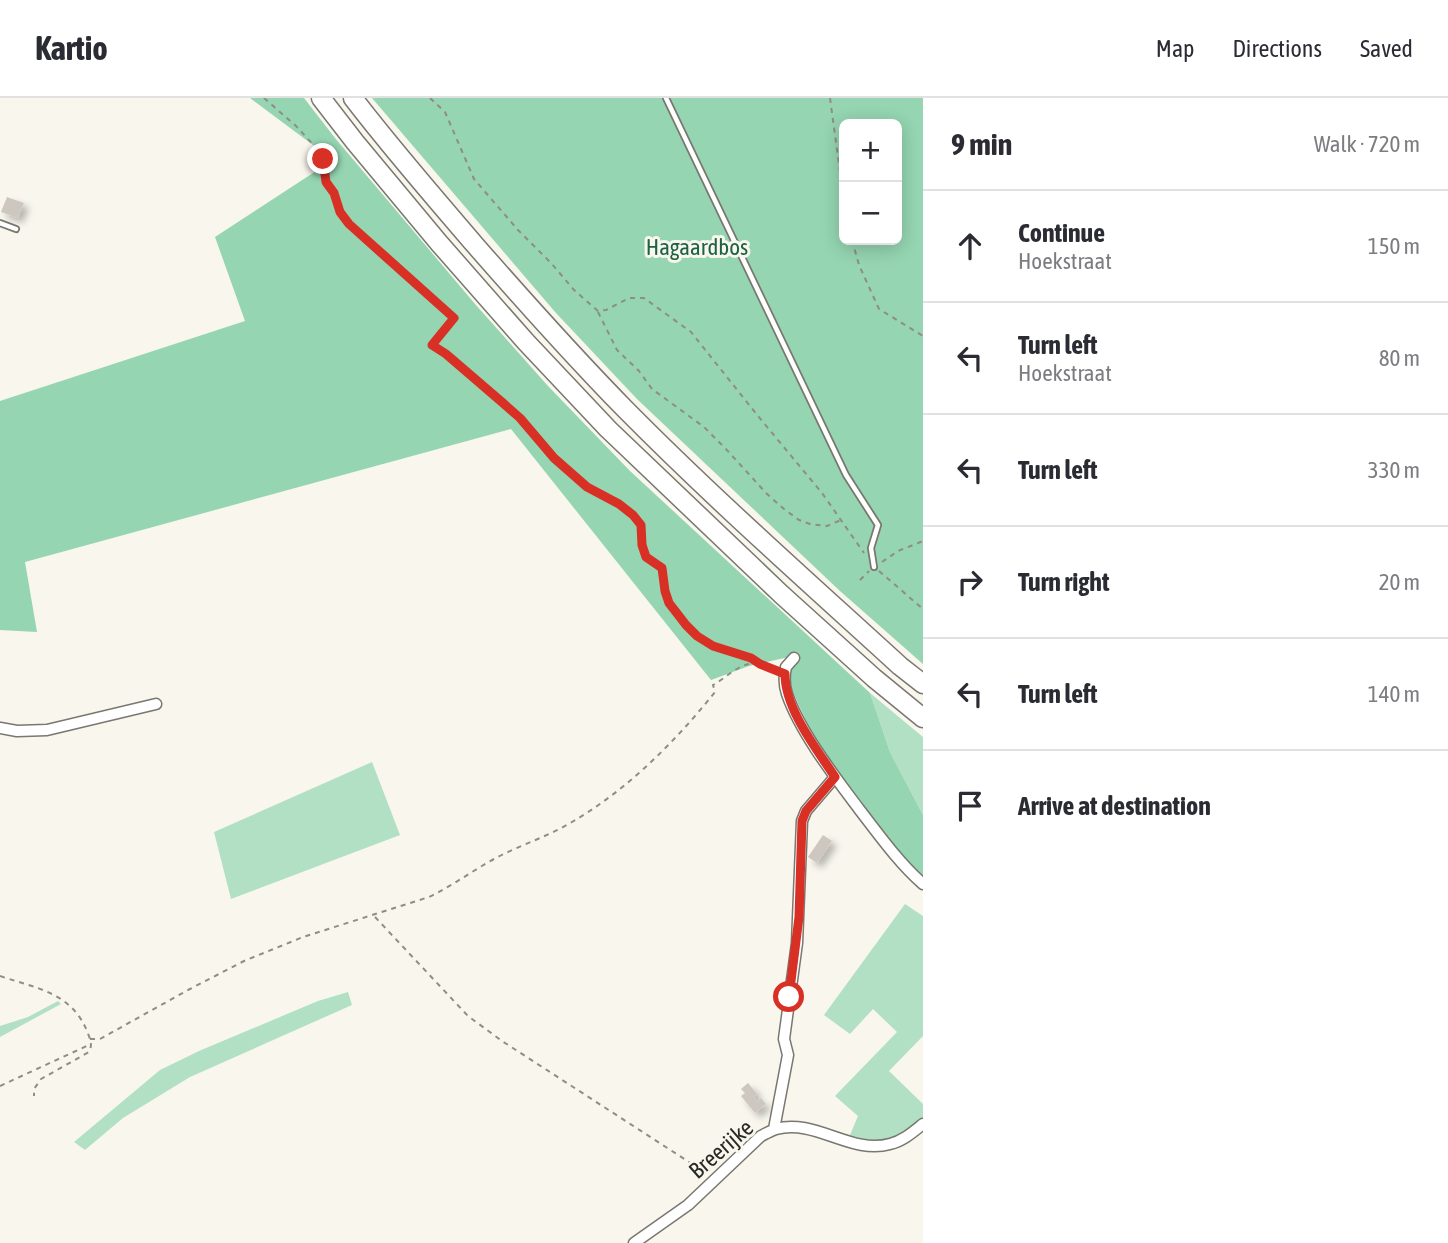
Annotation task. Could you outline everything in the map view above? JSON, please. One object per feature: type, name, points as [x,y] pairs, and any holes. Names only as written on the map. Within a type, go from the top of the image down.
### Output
[{"type":"highway","points":[[321,98],[439,243],[526,342],[608,429],[780,594],[923,718]]},
{"type":"highway","points":[[354,98],[535,314],[626,410],[755,534],[923,684]]},
{"type":"street","points":[[794,657],[786,667],[786,689],[805,730],[835,777],[872,826],[923,884]]},
{"type":"street","points":[[0,728],[47,730],[156,704]]},
{"type":"street","points":[[774,1129],[788,1055],[784,1039],[797,943],[802,821],[806,811],[835,777]]},
{"type":"street","name":"Breerijke","points":[[634,1243],[688,1205],[761,1136],[774,1129],[802,1128],[876,1147],[905,1138],[923,1124]]},
{"type":"lane","points":[[666,98],[846,475],[878,525],[871,548],[874,567]]},
{"type":"lane","points":[[0,223],[16,229]]},
{"type":"path","points":[[264,98],[320,152],[326,182],[334,193],[340,212],[349,224],[454,318],[432,345],[520,418],[554,458],[587,487],[619,504],[633,515],[641,525],[646,557],[662,568],[669,603],[692,631],[713,646],[751,658],[785,674]]},
{"type":"path","points":[[430,98],[444,112],[474,179],[518,230],[598,312],[617,350],[639,371],[652,389],[704,427],[767,494],[799,520],[827,526],[842,520]]},
{"type":"path","points":[[830,98],[841,182]]},
{"type":"path","points":[[853,245],[859,265],[879,309],[923,335]]},
{"type":"path","points":[[598,312],[629,298],[644,298],[691,332],[822,493],[874,567],[923,609]]},
{"type":"path","points":[[859,580],[898,551],[923,541]]},
{"type":"path","points":[[90,1039],[100,1039],[244,961],[303,937],[429,897],[495,858],[572,822],[625,786],[650,763],[691,723],[715,692],[713,685],[740,666],[760,664]]},
{"type":"path","points":[[373,915],[468,1016],[502,1041],[716,1179]]},
{"type":"path","points":[[0,976],[64,1000],[85,1026],[90,1039],[89,1052],[41,1079],[34,1089],[34,1096]]},
{"type":"path","points":[[0,1086],[91,1044]]},
{"type":"green space","points":[[250,98],[304,98],[475,304],[548,386],[630,471],[870,693],[890,752],[923,815],[923,880],[909,866],[816,742],[790,686],[792,665],[789,657],[749,666],[711,680],[511,429],[25,562],[37,632],[0,630],[0,401],[245,321],[215,237],[333,160]]},
{"type":"green space","name":"Hagaardbos","points":[[372,98],[923,98],[923,664],[840,591],[637,399],[556,313]]},
{"type":"green space","points":[[870,693],[923,737],[923,815],[890,752]]},
{"type":"green space","points":[[372,762],[400,835],[231,899],[214,832]]},
{"type":"green space","points":[[905,904],[923,916],[923,1036],[889,1071],[923,1104],[923,1120],[897,1136],[872,1140],[850,1135],[858,1116],[835,1096],[897,1032],[873,1009],[850,1034],[824,1015]]},
{"type":"green space","points":[[348,992],[352,1005],[190,1077],[123,1118],[85,1150],[74,1142],[160,1070],[318,1001]]},
{"type":"green space","points":[[58,1001],[61,1004],[0,1037],[0,1026],[28,1017]]},
{"type":"building","points":[[7,197],[24,203],[18,218],[1,212]]},
{"type":"building","points":[[823,835],[832,841],[817,863],[808,857]]},
{"type":"building","points":[[748,1083],[757,1094],[754,1097],[757,1102],[761,1098],[766,1104],[755,1113],[741,1096],[745,1093],[741,1089]]},
{"type":"route","points":[[323,159],[326,182],[334,193],[340,212],[349,224],[454,318],[432,345],[520,418],[554,458],[587,487],[619,504],[633,515],[641,525],[646,557],[662,568],[669,603],[697,636],[713,646],[751,658],[785,674],[787,695],[805,730],[835,777],[806,811],[802,821],[799,917],[789,997]]}]
